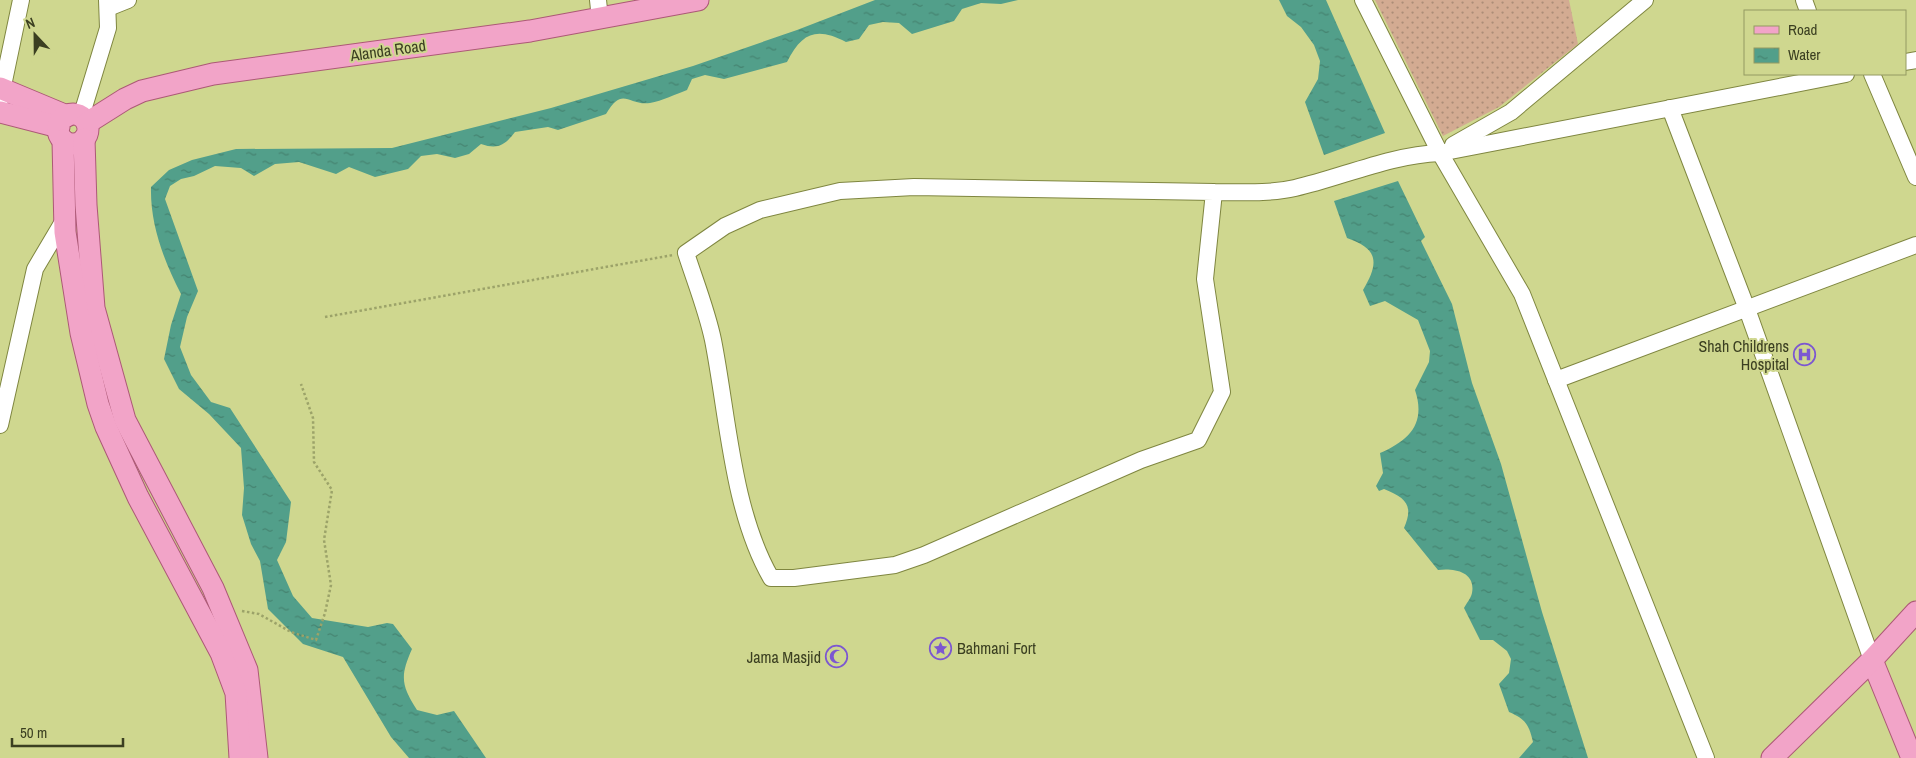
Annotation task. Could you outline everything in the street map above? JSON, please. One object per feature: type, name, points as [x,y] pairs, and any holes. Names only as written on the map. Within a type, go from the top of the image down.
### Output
[{"type":"main road","name":"Alanda Road","points":[[73,127],[142,91],[213,74],[530,31],[599,9],[698,0]]},
{"type":"main road","points":[[1,92],[73,127]]},
{"type":"main road","points":[[0,112],[73,127]]},
{"type":"main road","points":[[73,127],[64,220],[65,232],[81,334],[98,404],[106,427],[131,482],[221,653],[232,679],[236,693],[240,758]]},
{"type":"main road","points":[[73,127],[86,205],[94,308],[125,420],[213,588],[248,670],[257,758]]},
{"type":"main road","points":[[1772,758],[1872,660],[1916,612]]},
{"type":"main road","points":[[1872,660],[1912,758]]},
{"type":"street","points":[[1,92],[21,0]]},
{"type":"street","points":[[73,127],[108,28],[108,4],[128,0]]},
{"type":"street","points":[[1363,0],[1440,152],[1522,294],[1706,758]]},
{"type":"street","points":[[1440,152],[1511,112],[1645,0]]},
{"type":"street","points":[[1214,192],[1205,279],[1222,392],[1198,440],[1141,460],[895,565],[794,578],[771,578],[761,560],[745,512],[730,448],[713,339],[686,253],[725,226],[760,210],[840,192],[914,187],[1214,192],[1249,193],[1293,188],[1417,154],[1440,152],[1833,75]]},
{"type":"street","points":[[1872,75],[1916,177]]},
{"type":"street","points":[[1670,108],[1747,309],[1872,660]]},
{"type":"street","points":[[0,425],[35,270],[64,220]]},
{"type":"street","points":[[1556,380],[1916,246]]},
{"type":"path","points":[[325,317],[686,253]]},
{"type":"path","points":[[242,611],[259,614],[291,632],[316,640],[326,612],[331,584],[324,540],[332,490],[314,462],[313,418],[301,384]]},
{"type":"shaded area","points":[[1375,0],[1569,0],[1578,44],[1499,107],[1443,136]]},
{"type":"water","points":[[875,0],[1018,0],[1001,4],[981,3],[962,9],[954,21],[912,34],[899,23],[883,22],[869,25],[859,39],[846,42],[827,35],[811,35],[798,44],[787,62],[724,79],[705,75],[692,79],[687,90],[659,101],[642,103],[626,99],[617,100],[606,114],[558,130],[548,127],[515,132],[501,145],[487,146],[481,144],[469,154],[455,158],[437,154],[421,156],[408,169],[375,177],[349,167],[336,174],[299,162],[275,164],[254,176],[241,168],[215,166],[194,176],[181,179],[170,186],[165,199],[198,291],[187,317],[180,347],[191,375],[211,402],[230,408],[291,502],[286,542],[277,560],[293,596],[312,618],[368,627],[387,623],[393,624],[412,649],[405,666],[404,680],[408,694],[417,710],[437,715],[454,711],[486,758],[409,758],[391,737],[343,657],[303,644],[268,609],[260,561],[251,544],[242,515],[244,488],[241,448],[209,414],[179,389],[164,359],[171,325],[181,294],[159,242],[153,215],[151,187],[169,170],[192,160],[236,149],[392,148],[551,108],[693,66],[797,30]]},
{"type":"water","points":[[1279,0],[1326,0],[1385,133],[1324,155],[1305,102],[1318,79],[1320,61],[1314,45],[1301,27],[1287,16]]},
{"type":"water","points":[[1398,181],[1425,237],[1421,241],[1452,304],[1472,383],[1501,464],[1542,612],[1588,758],[1519,758],[1533,742],[1526,723],[1509,712],[1499,684],[1509,673],[1511,659],[1507,651],[1493,640],[1480,640],[1464,608],[1472,593],[1470,580],[1462,572],[1438,570],[1404,528],[1408,513],[1406,503],[1392,492],[1384,489],[1379,491],[1376,486],[1383,473],[1380,453],[1391,448],[1407,436],[1417,421],[1418,402],[1415,390],[1429,362],[1430,351],[1418,320],[1385,301],[1370,306],[1363,290],[1372,272],[1373,258],[1365,247],[1347,238],[1334,201]]},
{"type":"place","name":"Shah Childrens Hospital","points":[[1805,355]]},
{"type":"place","name":"Bahmani Fort","points":[[941,648]]},
{"type":"place","name":"Jama Masjid","points":[[837,657]]}]
